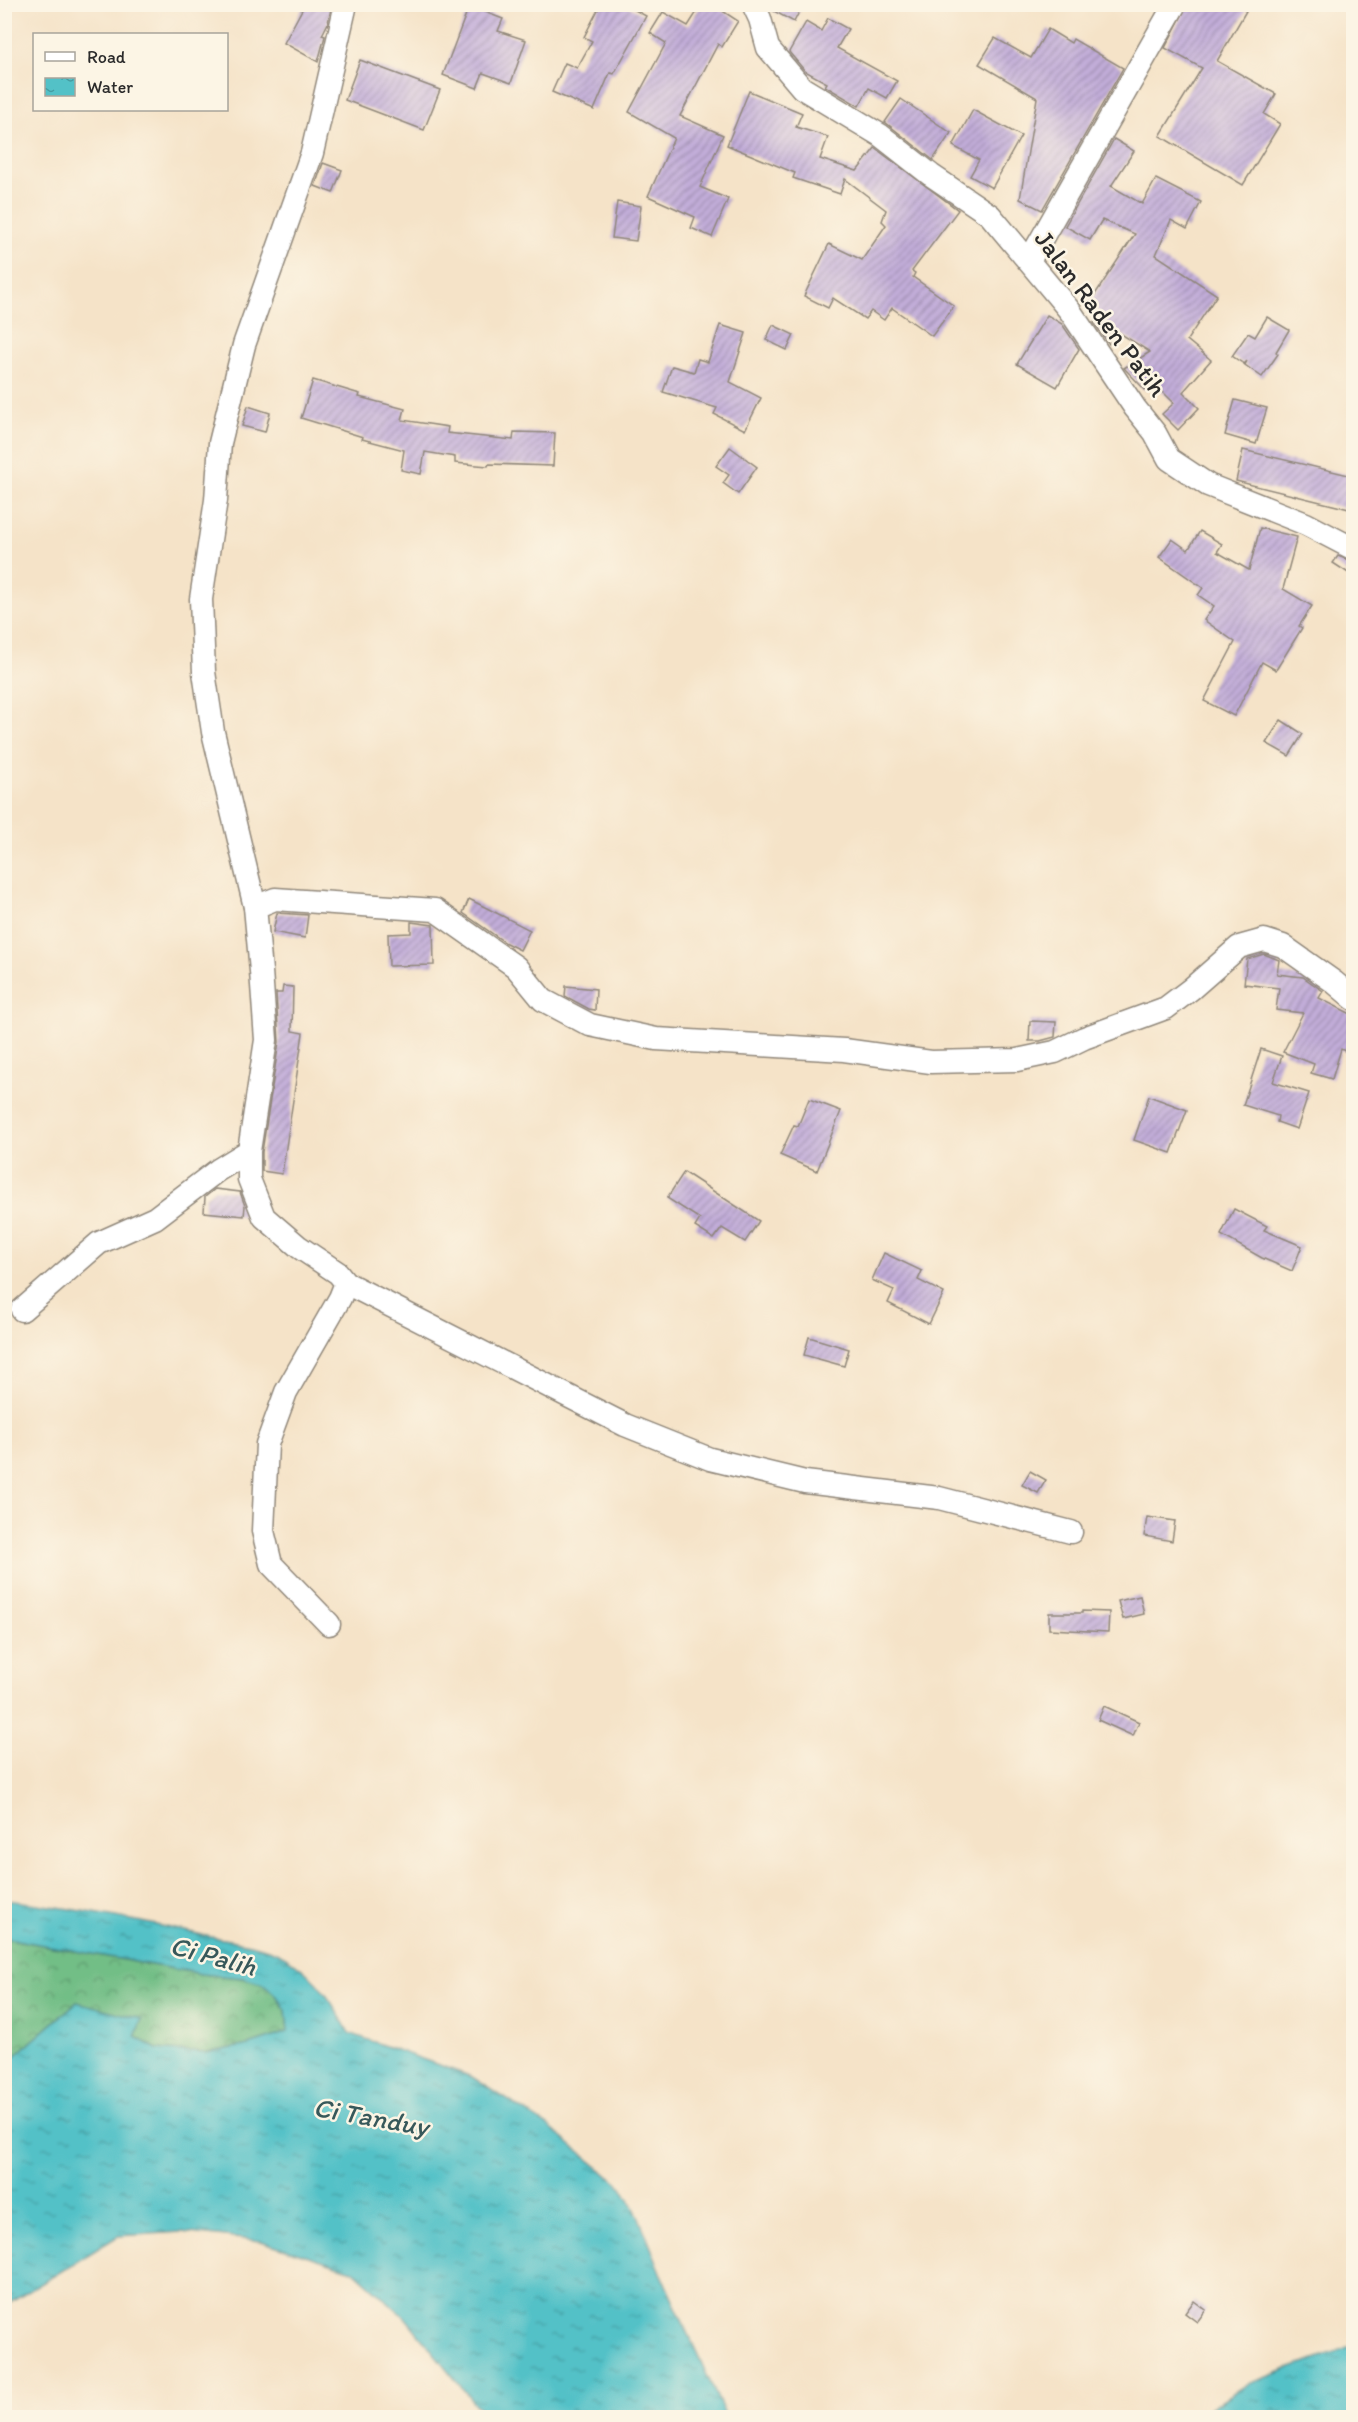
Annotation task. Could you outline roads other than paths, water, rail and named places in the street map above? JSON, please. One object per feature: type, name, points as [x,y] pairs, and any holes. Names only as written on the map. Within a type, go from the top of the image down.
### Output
[{"type":"street","points":[[346,4],[312,153],[244,345],[220,443],[216,500],[201,599],[204,672],[213,732],[255,907],[266,1040],[249,1151],[249,1179],[264,1217],[299,1247],[338,1273],[345,1283],[625,1425],[710,1459],[805,1482],[939,1498],[1071,1532]]},
{"type":"street","name":"Jalan Raden Patih","points":[[753,4],[768,48],[802,88],[879,135],[990,216],[1089,337],[1135,408],[1155,433],[1169,459],[1208,485],[1306,524],[1353,549]]},
{"type":"street","points":[[1029,261],[1175,4]]},
{"type":"street","points":[[255,907],[275,899],[435,910],[516,967],[543,1000],[590,1024],[656,1039],[844,1050],[932,1062],[1017,1060],[1055,1052],[1084,1038],[1166,1008],[1239,946],[1264,940],[1283,946],[1334,982],[1353,999]]},
{"type":"street","points":[[22,1310],[99,1243],[155,1218],[218,1170],[249,1151]]},
{"type":"street","points":[[329,1624],[271,1564],[263,1531],[263,1521],[267,1444],[286,1392],[340,1298],[345,1283]]},
{"type":"water","points":[[5,1900],[134,1920],[254,1945],[275,1952],[284,1956],[311,1977],[332,2003],[349,2033],[472,2077],[548,2126],[622,2187],[638,2215],[666,2285],[726,2417],[490,2417],[475,2404],[405,2317],[353,2270],[261,2241],[181,2232],[118,2236],[5,2306],[5,2065],[77,2002],[142,2019],[135,2037],[157,2049],[205,2053],[249,2045],[288,2032],[286,2010],[276,1995],[262,1984],[243,1978],[201,1974],[5,1938]]},
{"type":"water","points":[[1353,2345],[1353,2417],[1196,2417],[1248,2384]]},
{"type":"water label","name":"Ci Palih","points":[[213,1956]]},
{"type":"water label","name":"Ci Tanduy","points":[[371,2117]]}]
